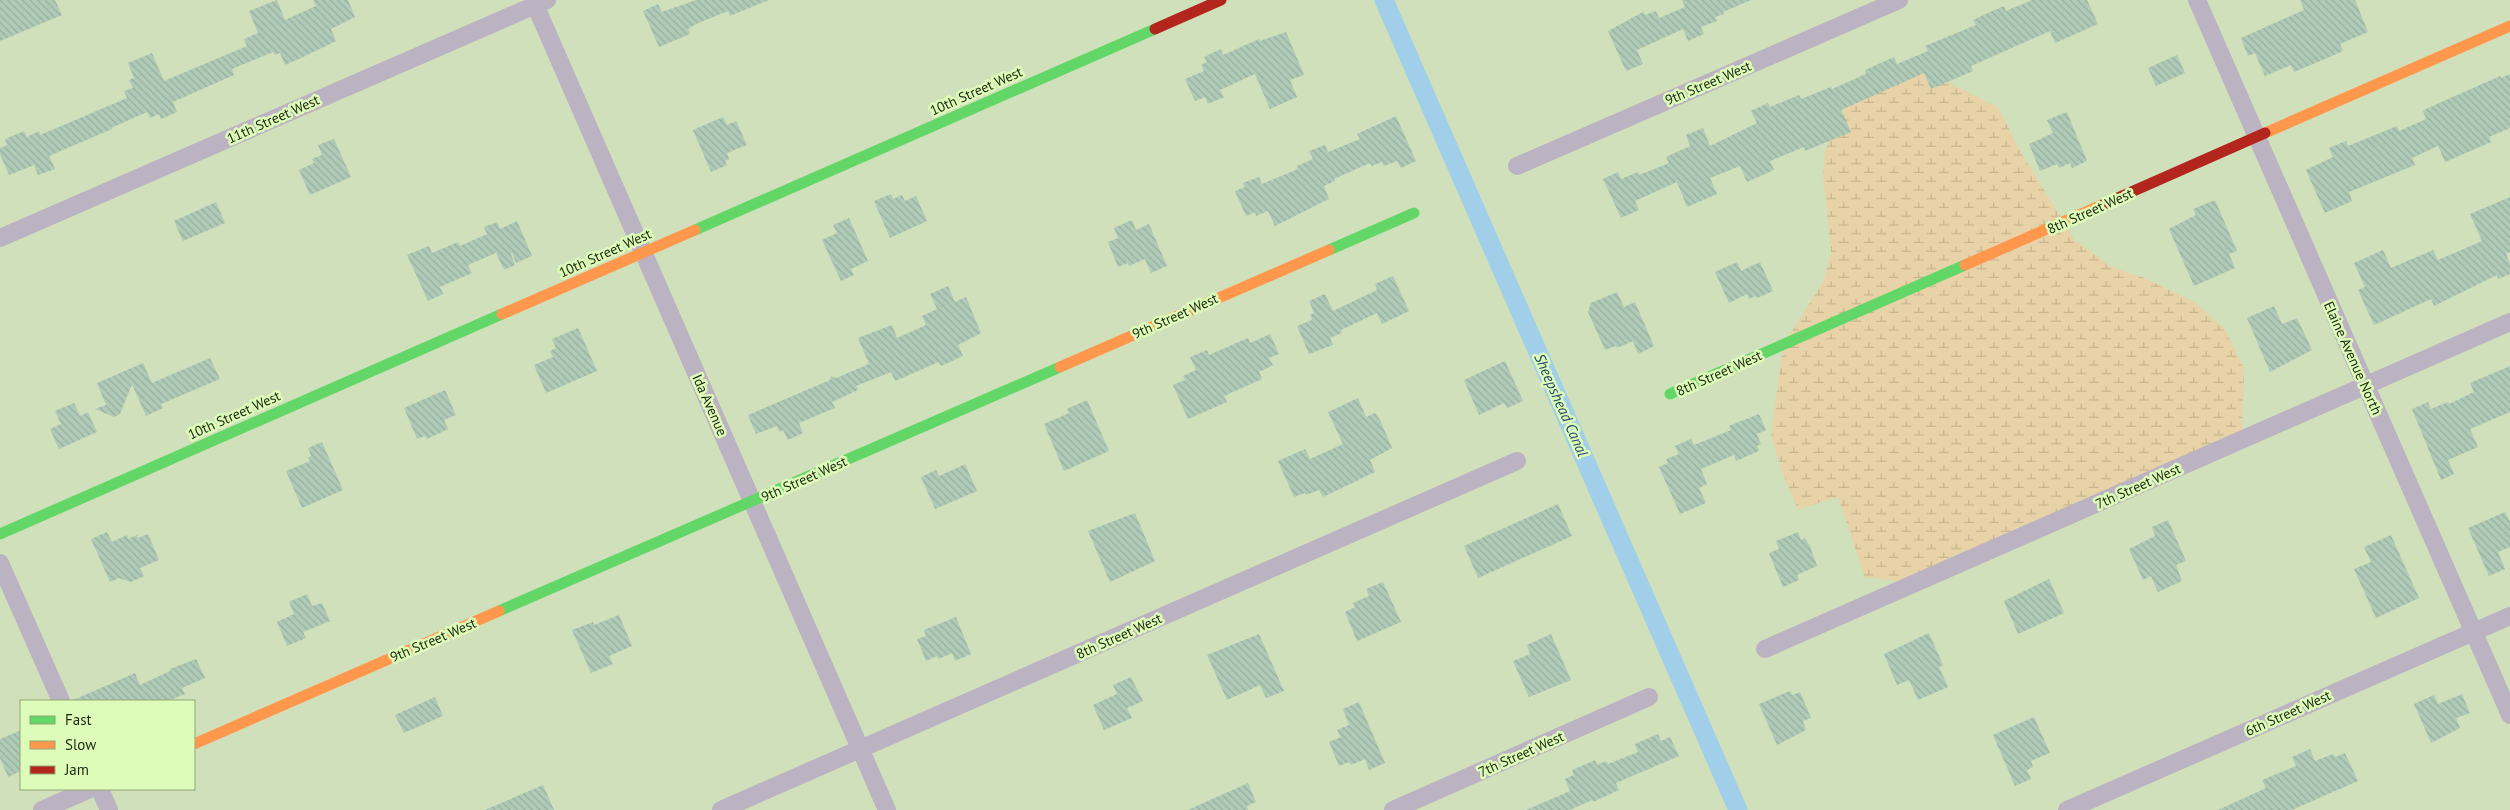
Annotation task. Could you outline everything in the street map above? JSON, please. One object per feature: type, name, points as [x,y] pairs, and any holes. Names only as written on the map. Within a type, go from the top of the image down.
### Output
[{"type":"street","name":"10th Street West","points":[[0,534],[1222,0]]},
{"type":"street","name":"9th Street West","points":[[1517,166],[1898,0]]},
{"type":"street","name":"Elaine Avenue North","points":[[2197,0],[2510,715]]},
{"type":"street","name":"Ida Avenue","points":[[539,2],[644,253],[886,810]]},
{"type":"street","name":"11th Street West","points":[[0,238],[539,2]]},
{"type":"street","name":"8th Street West","points":[[1670,394],[2510,26]]},
{"type":"street","name":"9th Street West","points":[[195,744],[1414,213]]},
{"type":"street","name":"7th Street West","points":[[1765,648],[2510,322]]},
{"type":"street","name":"8th Street West","points":[[720,810],[1517,461]]},
{"type":"street","points":[[0,564],[61,700]]},
{"type":"street","name":"6th Street West","points":[[2067,810],[2510,616]]},
{"type":"street","name":"7th Street West","points":[[1393,810],[1649,697]]},
{"type":"street","points":[[42,810],[88,790]]},
{"type":"street","points":[[100,790],[109,810]]},
{"type":"green space","points":[[1923,70],[1998,107],[2022,154],[2075,240],[2110,266],[2144,278],[2193,301],[2224,328],[2244,368],[2242,436],[1913,584],[1865,578],[1838,497],[1798,510],[1781,469],[1771,434],[1783,346],[1824,280],[1831,251],[1823,176],[1825,151],[1844,108]]},
{"type":"building","points":[[0,0],[55,0],[62,15],[0,41]]},
{"type":"building","points":[[277,0],[285,20],[316,6],[313,0],[348,0],[355,17],[331,29],[336,41],[301,58],[285,65],[280,53],[275,55],[273,52],[232,69],[234,75],[173,102],[177,112],[161,119],[159,114],[150,118],[147,112],[49,156],[55,169],[38,175],[34,165],[9,175],[0,154],[0,148],[7,145],[5,139],[24,131],[27,137],[39,131],[40,135],[127,98],[124,91],[133,88],[129,80],[134,78],[128,63],[152,53],[164,81],[247,46],[244,39],[258,33],[249,11]]},
{"type":"building","points":[[696,0],[769,0],[730,16],[728,11],[696,24],[688,29],[690,34],[659,47],[643,11],[658,4],[662,12]]},
{"type":"building","points":[[1682,0],[1751,0],[1723,12],[1724,14],[1715,17],[1717,21],[1701,27],[1704,34],[1688,41],[1683,29],[1637,50],[1643,64],[1626,71],[1608,31],[1643,12],[1645,15],[1656,11],[1659,18],[1685,7]]},
{"type":"building","points":[[2032,0],[2087,0],[2098,24],[2055,43],[2050,31],[1971,66],[1973,71],[1931,89],[1924,73],[1841,110],[1851,132],[1805,151],[1804,147],[1770,161],[1774,170],[1747,182],[1740,166],[1710,178],[1717,194],[1687,207],[1677,182],[1635,201],[1639,210],[1621,218],[1603,179],[1618,172],[1621,179],[1638,172],[1639,175],[1669,163],[1666,157],[1690,146],[1686,135],[1703,128],[1710,146],[1757,123],[1751,111],[1768,103],[1770,107],[1799,95],[1801,99],[1831,87],[1832,89],[1866,74],[1865,70],[1894,57],[1897,64],[1928,51],[1925,46],[1976,25],[1973,20],[2004,6],[2006,11]]},
{"type":"building","points":[[2300,0],[2355,0],[2368,32],[2340,44],[2343,51],[2325,59],[2294,72],[2291,65],[2265,76],[2255,53],[2248,56],[2241,38],[2304,10]]},
{"type":"building","points":[[1286,32],[1304,75],[1290,80],[1297,97],[1270,109],[1255,74],[1220,90],[1224,97],[1208,104],[1205,97],[1195,101],[1185,79],[1204,71],[1201,65],[1207,62],[1204,57],[1221,49],[1223,55],[1259,39],[1260,41]]},
{"type":"building","points":[[2177,55],[2185,73],[2156,86],[2148,68]]},
{"type":"building","points":[[2510,74],[2510,128],[2489,137],[2491,142],[2445,162],[2438,146],[2412,158],[2415,165],[2349,192],[2352,201],[2325,213],[2306,170],[2333,157],[2329,148],[2346,141],[2348,146],[2397,126],[2399,131],[2426,119],[2423,111],[2428,108],[2500,76],[2501,78]]},
{"type":"building","points":[[2067,112],[2087,161],[2072,168],[2070,163],[2059,168],[2057,164],[2040,171],[2029,144],[2053,133],[2047,120]]},
{"type":"building","points":[[1396,116],[1416,161],[1401,168],[1397,161],[1384,166],[1382,162],[1372,166],[1370,163],[1334,179],[1335,181],[1324,186],[1329,199],[1275,226],[1268,211],[1256,216],[1255,212],[1246,216],[1235,191],[1245,187],[1243,183],[1259,177],[1262,184],[1298,169],[1297,166],[1313,159],[1309,151],[1325,145],[1328,152],[1360,139],[1357,134]]},
{"type":"building","points":[[723,117],[727,125],[736,121],[747,145],[727,153],[729,159],[725,161],[727,165],[711,172],[693,130]]},
{"type":"building","points":[[334,139],[351,177],[310,195],[299,170],[314,163],[312,159],[322,155],[318,145]]},
{"type":"building","points":[[891,194],[893,199],[902,195],[905,201],[916,196],[927,221],[890,238],[874,201]]},
{"type":"building","points":[[2510,197],[2510,252],[2506,254],[2510,264],[2510,274],[2498,279],[2497,275],[2434,306],[2431,299],[2374,325],[2358,290],[2365,287],[2354,263],[2383,250],[2391,268],[2433,250],[2438,260],[2482,241],[2470,214]]},
{"type":"building","points":[[2215,200],[2237,251],[2229,254],[2235,268],[2194,286],[2169,229],[2196,215],[2193,209]]},
{"type":"building","points":[[216,202],[225,223],[183,241],[174,221]]},
{"type":"building","points":[[849,218],[868,261],[851,269],[854,275],[841,281],[822,240],[837,233],[833,225]]},
{"type":"building","points":[[1132,220],[1136,230],[1149,224],[1167,266],[1151,273],[1145,259],[1129,266],[1128,263],[1118,267],[1108,242],[1118,238],[1114,228]]},
{"type":"building","points":[[517,221],[532,256],[516,263],[512,253],[515,265],[504,270],[496,253],[468,265],[472,273],[440,287],[443,294],[428,301],[407,255],[429,246],[432,253],[458,242],[460,246],[487,234],[484,227],[497,222],[500,229]]},
{"type":"building","points":[[1737,262],[1741,271],[1760,262],[1773,291],[1757,298],[1756,296],[1749,299],[1747,294],[1729,303],[1715,272]]},
{"type":"building","points":[[1393,276],[1409,311],[1382,324],[1377,313],[1341,330],[1342,333],[1330,338],[1333,345],[1309,354],[1297,326],[1312,320],[1310,315],[1314,313],[1309,301],[1325,294],[1333,311],[1377,290],[1375,284]]},
{"type":"building","points":[[948,286],[955,302],[966,297],[981,333],[958,345],[963,356],[941,366],[939,362],[895,381],[891,372],[856,386],[858,390],[832,402],[835,408],[799,423],[803,433],[788,440],[783,430],[779,432],[777,426],[756,434],[748,415],[830,380],[831,376],[836,378],[869,364],[858,338],[892,325],[897,338],[926,325],[922,316],[937,309],[930,294]]},
{"type":"building","points":[[1617,292],[1624,307],[1635,302],[1654,346],[1638,354],[1633,341],[1617,348],[1616,346],[1605,350],[1588,312],[1591,303]]},
{"type":"building","points":[[2274,306],[2282,324],[2297,318],[2312,350],[2270,372],[2247,318]]},
{"type":"building","points":[[578,328],[597,371],[546,393],[534,365],[553,357],[550,351],[556,348],[552,339]]},
{"type":"building","points":[[1270,334],[1279,354],[1269,358],[1273,365],[1259,372],[1262,379],[1224,396],[1227,402],[1188,419],[1173,385],[1185,380],[1183,376],[1196,370],[1190,357],[1207,350],[1209,355],[1248,338],[1250,343]]},
{"type":"building","points":[[210,358],[220,379],[161,404],[163,408],[146,416],[132,384],[120,414],[114,417],[95,409],[106,405],[97,383],[143,363],[152,383]]},
{"type":"building","points":[[1505,361],[1523,401],[1507,408],[1504,403],[1479,415],[1464,380]]},
{"type":"building","points":[[2510,366],[2510,412],[2470,429],[2478,447],[2448,460],[2454,474],[2441,480],[2412,409],[2428,402],[2431,409],[2448,402],[2449,404],[2474,392],[2470,383]]},
{"type":"building","points":[[445,390],[456,415],[444,420],[448,429],[427,439],[425,436],[417,439],[404,408]]},
{"type":"building","points":[[1358,398],[1366,417],[1375,413],[1380,420],[1392,448],[1370,460],[1375,472],[1323,497],[1319,490],[1294,497],[1278,461],[1305,449],[1310,459],[1343,444],[1328,412]]},
{"type":"building","points":[[1087,400],[1109,451],[1064,471],[1044,424],[1069,413],[1067,409]]},
{"type":"building","points":[[74,403],[80,416],[88,412],[97,432],[59,449],[50,429],[61,424],[55,411]]},
{"type":"building","points":[[1759,414],[1766,430],[1757,434],[1761,444],[1757,446],[1759,451],[1736,461],[1734,455],[1701,469],[1707,484],[1699,488],[1706,503],[1680,514],[1659,467],[1668,463],[1666,459],[1679,454],[1675,446],[1691,439],[1694,445],[1731,430],[1729,426]]},
{"type":"building","points":[[322,442],[343,490],[302,508],[286,471],[310,461],[308,457],[311,456],[308,448]]},
{"type":"building","points":[[965,464],[977,491],[935,509],[921,477],[936,470],[939,476]]},
{"type":"building","points":[[1558,504],[1572,536],[1478,578],[1464,546]]},
{"type":"building","points":[[2505,512],[2510,522],[2510,547],[2498,552],[2505,569],[2489,576],[2468,528]]},
{"type":"building","points":[[1135,513],[1155,561],[1110,582],[1088,531]]},
{"type":"building","points":[[2168,520],[2186,561],[2176,565],[2182,581],[2158,592],[2151,576],[2143,580],[2129,549],[2155,536],[2152,527]]},
{"type":"building","points":[[107,532],[112,542],[127,535],[128,539],[137,535],[138,538],[148,534],[159,560],[140,568],[144,576],[131,582],[119,578],[110,582],[91,539]]},
{"type":"building","points":[[1798,532],[1801,540],[1805,538],[1810,546],[1817,566],[1797,575],[1799,580],[1783,587],[1769,553],[1779,549],[1776,541]]},
{"type":"building","points":[[2391,535],[2419,598],[2376,618],[2354,569],[2371,562],[2364,547]]},
{"type":"building","points":[[2049,579],[2064,613],[2018,634],[2004,601]]},
{"type":"building","points":[[1383,582],[1401,622],[1357,641],[1345,612],[1355,607],[1353,603],[1369,596],[1366,589]]},
{"type":"building","points":[[307,594],[312,606],[322,603],[330,621],[303,632],[306,638],[287,646],[277,622],[294,614],[289,602]]},
{"type":"building","points":[[619,615],[632,646],[609,656],[613,664],[591,673],[572,630],[593,622],[594,625]]},
{"type":"building","points":[[956,617],[971,654],[955,661],[952,653],[939,659],[937,656],[926,661],[917,639],[926,636],[924,630]]},
{"type":"building","points":[[1929,633],[1943,665],[1939,667],[1948,687],[1918,700],[1909,680],[1897,685],[1884,654]]},
{"type":"building","points":[[1259,634],[1284,691],[1266,698],[1260,685],[1227,700],[1207,655]]},
{"type":"building","points":[[1551,634],[1571,680],[1529,697],[1513,661],[1530,654],[1527,645]]},
{"type":"building","points":[[196,659],[205,678],[182,688],[185,694],[170,700],[73,700],[135,673],[140,685],[170,671],[170,669]]},
{"type":"building","points":[[1131,677],[1143,701],[1127,708],[1132,718],[1104,730],[1093,705],[1117,694],[1113,685]]},
{"type":"building","points":[[1790,691],[1792,695],[1800,692],[1811,718],[1803,721],[1806,730],[1777,745],[1759,704]]},
{"type":"building","points":[[2462,694],[2470,713],[2456,718],[2460,728],[2431,743],[2414,704],[2434,695],[2438,704]]},
{"type":"building","points":[[435,697],[443,716],[404,733],[395,715]]},
{"type":"building","points":[[1359,702],[1385,763],[1369,770],[1365,759],[1351,765],[1349,762],[1339,766],[1329,742],[1341,737],[1337,730],[1349,725],[1343,709]]},
{"type":"building","points":[[2034,717],[2050,753],[2031,761],[2033,767],[2027,770],[2031,779],[2015,786],[1993,735]]},
{"type":"building","points":[[20,730],[20,771],[8,777],[0,758],[0,739]]},
{"type":"building","points":[[1658,734],[1661,741],[1670,737],[1679,756],[1616,783],[1619,790],[1593,802],[1592,800],[1570,810],[1526,810],[1570,791],[1565,779],[1574,775],[1572,770],[1595,760],[1597,765],[1606,761],[1608,764],[1638,752],[1635,744]]},
{"type":"building","points":[[2310,749],[2315,761],[2333,754],[2335,757],[2345,753],[2358,781],[2292,810],[2218,810],[2266,788],[2262,780],[2296,766],[2292,757]]},
{"type":"building","points":[[1248,783],[1256,802],[1247,806],[1248,810],[1188,810]]},
{"type":"building","points":[[543,785],[554,810],[485,810]]},
{"type":"waterway","name":"Sheepshead Canal","points":[[1384,0],[1738,810]]},
{"type":"traffic: fast","points":[[695,230],[1155,29]]},
{"type":"traffic: fast","points":[[1329,250],[1414,213]]},
{"type":"traffic: fast","points":[[1670,394],[1965,265]]},
{"type":"traffic: fast","points":[[0,534],[502,314]]},
{"type":"traffic: fast","points":[[499,611],[1060,367]]},
{"type":"traffic: slow","points":[[2265,133],[2510,26]]},
{"type":"traffic: slow","points":[[1965,265],[2104,204]]},
{"type":"traffic: slow","points":[[502,314],[695,230]]},
{"type":"traffic: slow","points":[[1060,367],[1329,250]]},
{"type":"traffic: slow","points":[[195,744],[499,611]]},
{"type":"traffic: jam","points":[[1155,29],[1221,0]]},
{"type":"traffic: jam","points":[[2104,204],[2265,133]]}]
